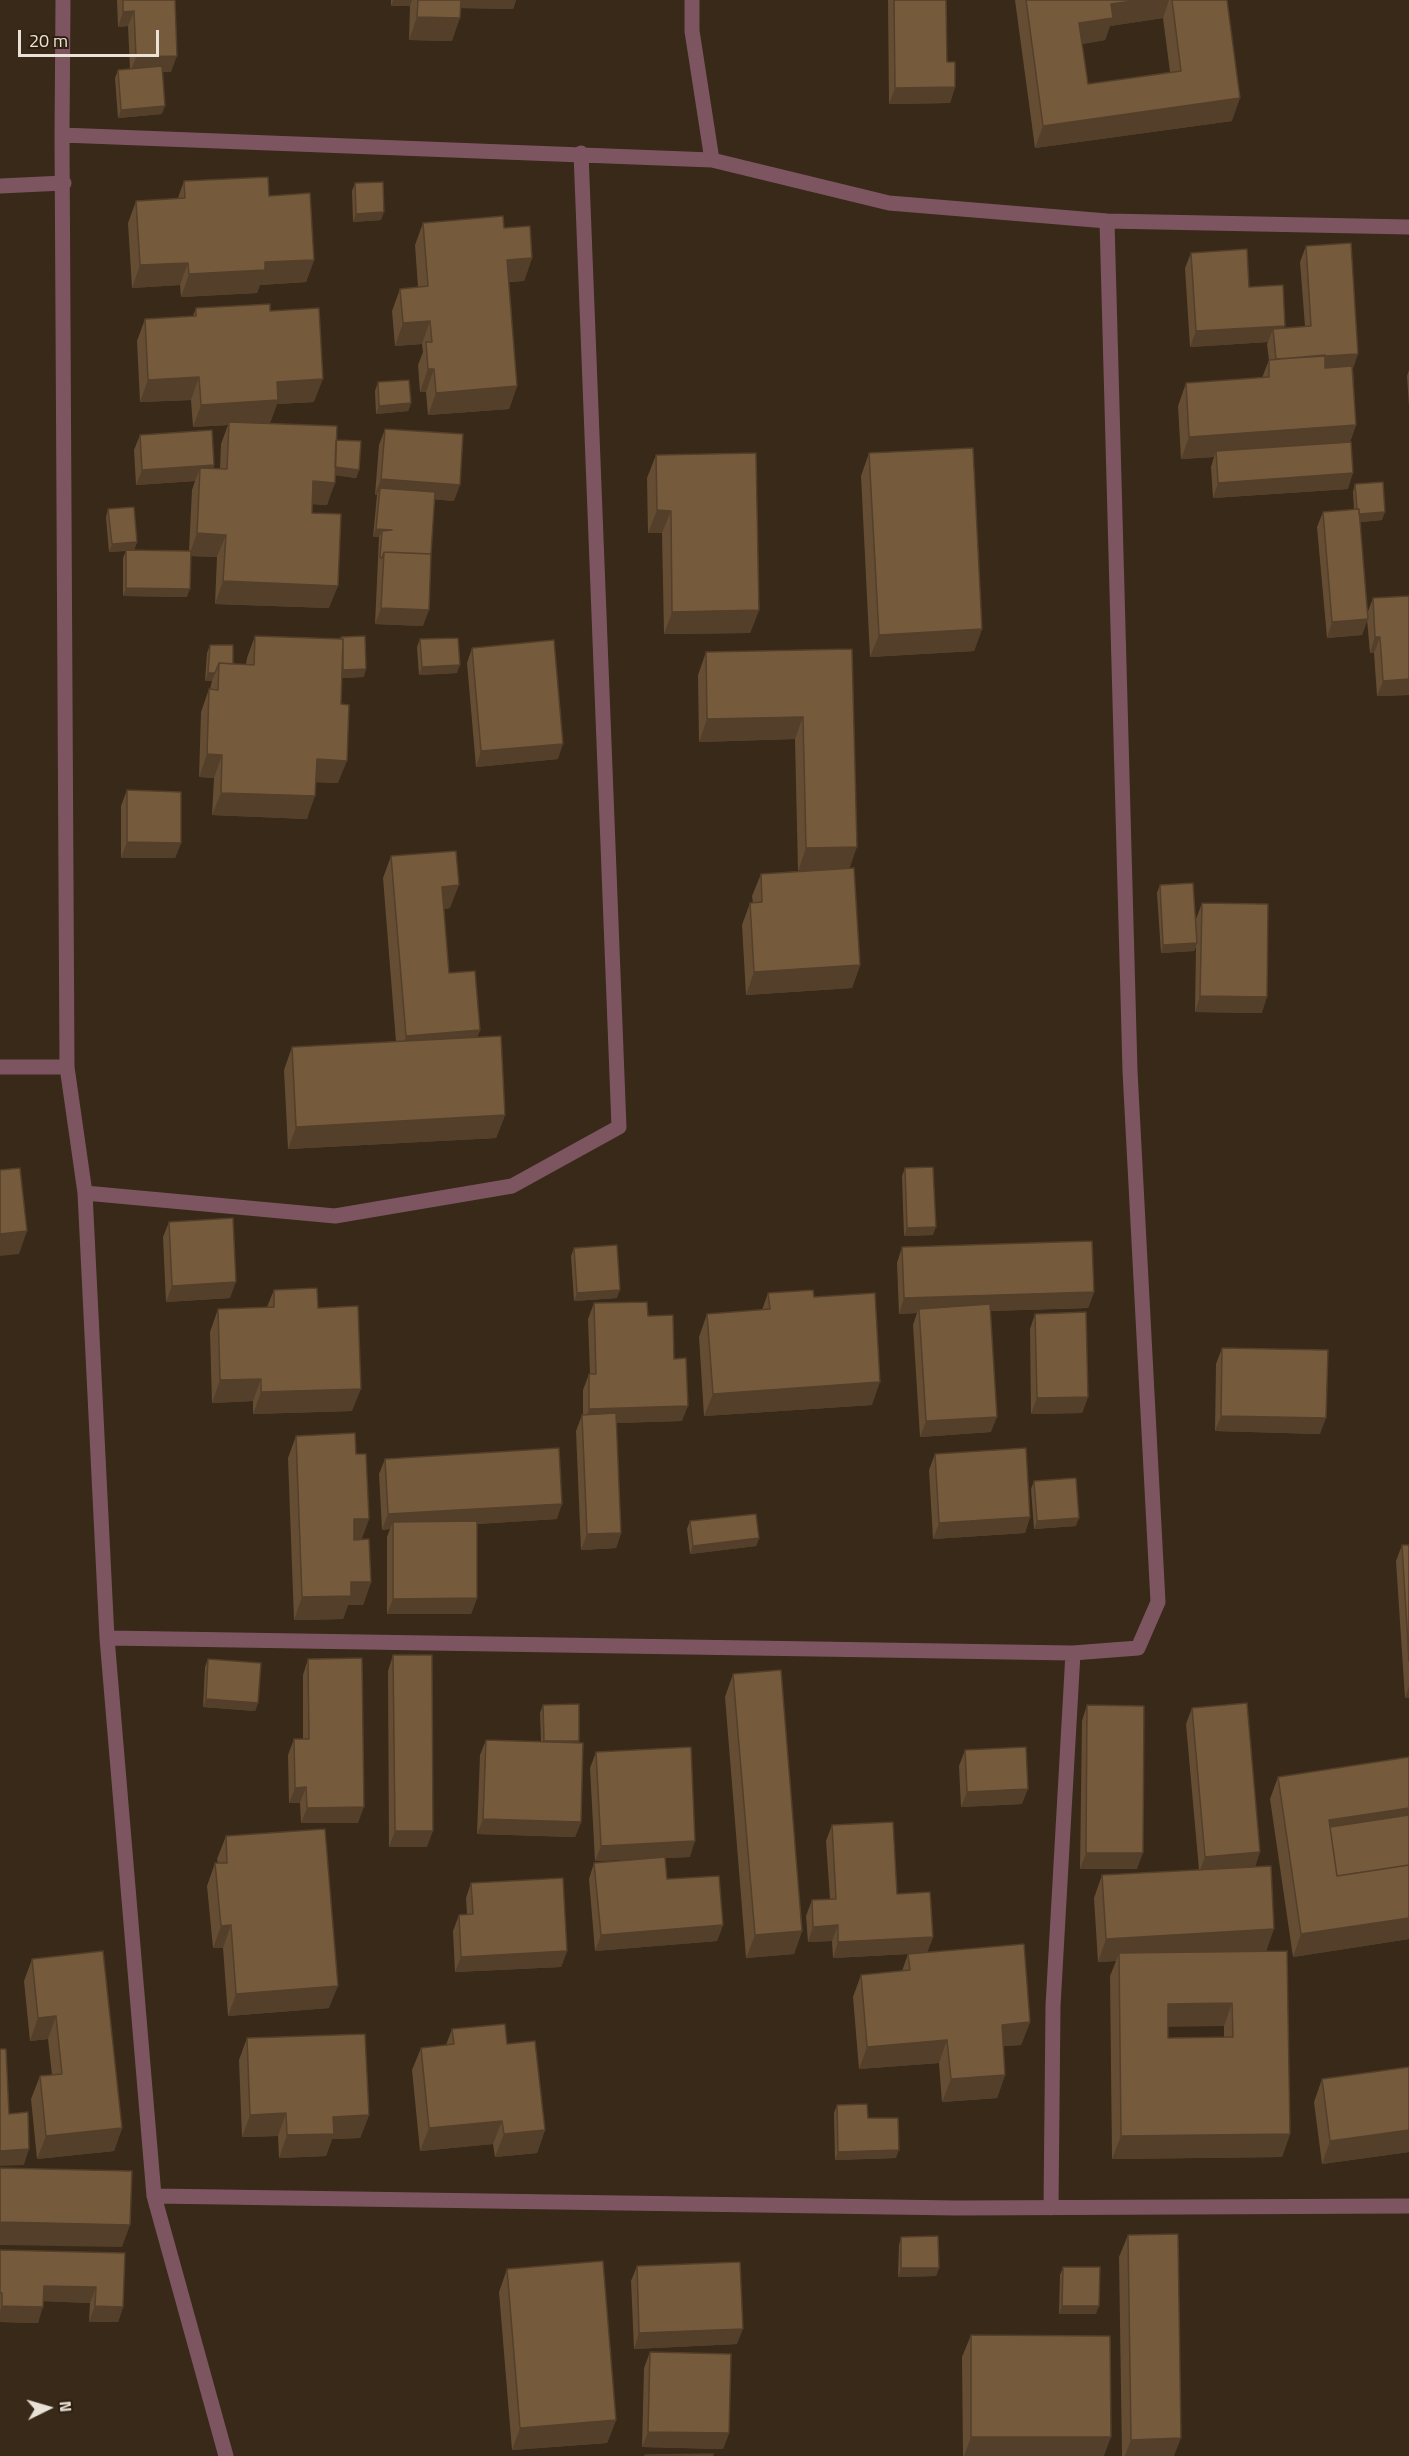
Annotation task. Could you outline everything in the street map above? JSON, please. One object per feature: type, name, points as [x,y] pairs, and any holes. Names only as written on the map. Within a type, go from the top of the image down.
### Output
[{"type":"street","points":[[63,0],[67,1067],[85,1193],[107,1638],[154,2196],[226,2456]]},
{"type":"street","points":[[692,0],[692,31],[712,160]]},
{"type":"street","points":[[62,135],[581,153],[712,160],[889,203],[1107,221],[1409,227]]},
{"type":"street","points":[[85,1193],[335,1216],[512,1186],[619,1127],[581,153]]},
{"type":"street","points":[[0,186],[64,183]]},
{"type":"street","points":[[107,1638],[1073,1653],[1138,1648],[1158,1602],[1130,1071],[1107,221]]},
{"type":"street","points":[[0,1067],[67,1067]]},
{"type":"street","points":[[1052,2208],[1053,2006],[1073,1653]]},
{"type":"street","points":[[154,2196],[945,2208],[1409,2206]]},
{"type":"building","points":[[123,0],[175,0],[177,56],[136,57],[134,11],[123,12]]},
{"type":"building","points":[[418,0],[461,0],[460,18],[417,17]]},
{"type":"building","points":[[894,0],[946,0],[947,62],[955,62],[955,87],[895,88]]},
{"type":"building","points":[[1026,0],[1140,0],[1111,4],[1113,18],[1079,23],[1088,84],[1181,71],[1172,0],[1227,0],[1240,98],[1043,126]]},
{"type":"building","points":[[162,66],[165,106],[121,110],[118,70]]},
{"type":"building","points":[[268,177],[269,196],[310,193],[314,260],[265,262],[265,270],[189,274],[188,263],[140,265],[136,201],[185,198],[184,181]]},
{"type":"building","points":[[383,182],[384,212],[356,214],[355,183]]},
{"type":"building","points":[[503,216],[504,228],[530,226],[532,258],[507,260],[517,386],[436,393],[434,369],[428,369],[426,342],[432,342],[430,321],[403,323],[400,289],[428,286],[423,223]]},
{"type":"building","points":[[1351,243],[1358,354],[1276,359],[1273,329],[1311,326],[1306,246]]},
{"type":"building","points":[[1247,249],[1249,287],[1283,285],[1285,326],[1196,331],[1191,253]]},
{"type":"building","points":[[270,304],[270,311],[319,308],[323,379],[277,382],[278,400],[201,405],[199,377],[148,380],[145,319],[196,316],[196,308]]},
{"type":"building","points":[[1325,355],[1325,368],[1352,366],[1356,425],[1189,437],[1186,383],[1269,377],[1269,360]]},
{"type":"building","points":[[409,380],[411,403],[379,406],[378,382]]},
{"type":"building","points":[[229,422],[337,426],[335,483],[313,481],[312,513],[341,514],[338,586],[223,581],[226,535],[197,533],[200,468],[227,469]]},
{"type":"building","points":[[385,429],[463,434],[460,485],[381,479]]},
{"type":"building","points":[[212,430],[214,465],[142,470],[140,435]]},
{"type":"building","points":[[336,440],[361,441],[359,470],[335,467]]},
{"type":"building","points":[[1351,442],[1353,473],[1218,483],[1216,451]]},
{"type":"building","points":[[973,448],[982,629],[879,635],[869,453]]},
{"type":"building","points":[[756,453],[759,610],[672,612],[671,511],[657,510],[656,455]]},
{"type":"building","points":[[1383,482],[1385,512],[1359,514],[1355,484]]},
{"type":"building","points":[[380,488],[435,492],[431,554],[384,552],[380,558],[382,531],[392,530],[376,529]]},
{"type":"building","points":[[134,507],[137,542],[112,544],[108,509]]},
{"type":"building","points":[[1359,509],[1368,619],[1332,622],[1323,512]]},
{"type":"building","points":[[126,550],[191,551],[190,589],[126,588]]},
{"type":"building","points":[[384,552],[431,554],[429,610],[381,608]]},
{"type":"building","points":[[1409,596],[1409,679],[1383,681],[1380,637],[1375,637],[1373,598]]},
{"type":"building","points":[[255,636],[343,639],[341,704],[349,705],[347,761],[317,759],[315,796],[221,793],[222,755],[207,754],[209,689],[218,690],[219,663],[254,665]]},
{"type":"building","points":[[365,636],[366,669],[343,670],[343,639],[341,637]]},
{"type":"building","points":[[458,638],[460,665],[422,667],[420,639]]},
{"type":"building","points":[[554,640],[563,744],[481,751],[472,648]]},
{"type":"building","points":[[210,645],[233,645],[233,664],[219,663],[215,673],[208,673]]},
{"type":"building","points":[[852,649],[857,847],[806,848],[803,717],[707,719],[706,652]]},
{"type":"building","points":[[127,790],[181,792],[181,843],[127,842]]},
{"type":"building","points":[[456,851],[459,885],[442,887],[449,973],[475,971],[480,1030],[406,1036],[391,856]]},
{"type":"building","points":[[854,868],[860,965],[754,972],[750,903],[762,902],[761,874]]},
{"type":"building","points":[[1193,883],[1197,943],[1163,945],[1160,885]]},
{"type":"building","points":[[1202,903],[1268,904],[1267,997],[1200,996]]},
{"type":"building","points":[[501,1036],[505,1115],[296,1127],[292,1047]]},
{"type":"building","points":[[933,1167],[936,1227],[907,1228],[905,1168]]},
{"type":"building","points":[[20,1168],[27,1231],[0,1234],[0,1170]]},
{"type":"building","points":[[233,1218],[236,1282],[172,1286],[169,1222]]},
{"type":"building","points":[[1092,1241],[1094,1292],[904,1298],[902,1247]]},
{"type":"building","points":[[617,1245],[620,1290],[577,1293],[574,1248]]},
{"type":"building","points":[[317,1288],[318,1308],[358,1306],[361,1389],[261,1392],[261,1379],[220,1380],[218,1309],[274,1307],[274,1290]]},
{"type":"building","points":[[813,1290],[814,1297],[875,1293],[880,1382],[713,1394],[707,1314],[770,1309],[768,1293]]},
{"type":"building","points":[[647,1302],[648,1316],[673,1315],[674,1359],[686,1358],[688,1406],[589,1409],[589,1374],[596,1374],[594,1303]]},
{"type":"building","points":[[990,1304],[997,1417],[926,1421],[919,1309]]},
{"type":"building","points":[[1086,1312],[1088,1397],[1037,1398],[1035,1314]]},
{"type":"building","points":[[1222,1348],[1328,1350],[1326,1418],[1221,1416]]},
{"type":"building","points":[[616,1413],[621,1533],[587,1534],[582,1415]]},
{"type":"building","points":[[355,1433],[356,1454],[366,1454],[369,1519],[354,1519],[354,1540],[369,1539],[371,1582],[351,1582],[351,1596],[302,1597],[296,1436]]},
{"type":"building","points":[[559,1448],[562,1504],[388,1514],[385,1459]]},
{"type":"building","points":[[1026,1448],[1030,1517],[939,1523],[935,1454]]},
{"type":"building","points":[[1076,1478],[1079,1518],[1037,1521],[1034,1481]]},
{"type":"building","points":[[756,1514],[759,1538],[693,1546],[690,1521]]},
{"type":"building","points":[[477,1521],[477,1598],[393,1599],[393,1522]]},
{"type":"building","points":[[1402,1545],[1409,1545],[1409,1661]]},
{"type":"building","points":[[393,1655],[432,1655],[433,1831],[395,1831]]},
{"type":"building","points":[[362,1658],[364,1807],[307,1808],[306,1787],[295,1788],[294,1739],[309,1739],[308,1659]]},
{"type":"building","points":[[208,1659],[261,1663],[258,1703],[206,1699]]},
{"type":"building","points":[[781,1670],[802,1931],[755,1935],[733,1674]]},
{"type":"building","points":[[1247,1703],[1260,1852],[1205,1857],[1192,1708]]},
{"type":"building","points":[[579,1704],[579,1741],[544,1741],[543,1705]]},
{"type":"building","points":[[1087,1705],[1144,1706],[1143,1853],[1086,1853]]},
{"type":"building","points":[[486,1740],[583,1743],[581,1822],[483,1819]]},
{"type":"building","points":[[691,1747],[695,1841],[601,1846],[596,1752]]},
{"type":"building","points":[[1026,1747],[1028,1789],[967,1792],[965,1750]]},
{"type":"building","points":[[1409,1757],[1409,1808],[1329,1820],[1337,1876],[1409,1865],[1409,1918],[1301,1934],[1278,1777]]},
{"type":"building","points":[[1409,1815],[1409,1865],[1337,1876],[1330,1827]]},
{"type":"building","points":[[893,1822],[897,1894],[930,1892],[933,1937],[838,1942],[838,1925],[813,1927],[812,1900],[836,1899],[832,1825]]},
{"type":"building","points":[[325,1829],[338,1986],[236,1994],[231,1925],[221,1926],[215,1863],[227,1863],[226,1836]]},
{"type":"building","points":[[665,1857],[667,1879],[719,1876],[723,1925],[601,1935],[594,1863]]},
{"type":"building","points":[[1271,1866],[1274,1929],[1106,1939],[1102,1875]]},
{"type":"building","points":[[563,1878],[567,1951],[461,1957],[459,1915],[473,1914],[471,1883]]},
{"type":"building","points":[[1024,1944],[1030,2022],[1002,2025],[1005,2075],[951,2079],[947,2040],[867,2047],[861,1975],[910,1970],[908,1954]]},
{"type":"building","points":[[103,1951],[122,2128],[46,2136],[40,2076],[62,2074],[56,2016],[38,2018],[32,1959]]},
{"type":"building","points":[[1287,1951],[1290,2134],[1121,2136],[1119,1953]],"holes":[[[1232,2003],[1233,2037],[1168,2038],[1168,2004]]]},
{"type":"building","points":[[505,2024],[507,2044],[535,2041],[545,2130],[504,2134],[502,2121],[429,2128],[421,2048],[454,2044],[452,2029]]},
{"type":"building","points":[[365,2034],[369,2115],[333,2117],[334,2134],[287,2135],[286,2113],[250,2115],[247,2038]]},
{"type":"building","points":[[0,2049],[6,2049],[9,2114],[28,2112],[29,2149],[0,2151]]},
{"type":"building","points":[[1409,2067],[1409,2130],[1330,2141],[1322,2079]]},
{"type":"building","points":[[867,2104],[868,2118],[898,2118],[899,2150],[838,2152],[837,2105]]},
{"type":"building","points":[[0,2168],[132,2171],[130,2225],[0,2222]]},
{"type":"building","points":[[1178,2234],[1181,2438],[1131,2440],[1128,2235]]},
{"type":"building","points":[[938,2236],[939,2268],[901,2268],[901,2237]]},
{"type":"building","points":[[0,2250],[125,2253],[123,2307],[95,2306],[96,2287],[44,2286],[43,2307],[2,2306]]},
{"type":"building","points":[[603,2261],[616,2420],[520,2428],[507,2269]]},
{"type":"building","points":[[740,2262],[743,2329],[639,2333],[637,2266]]},
{"type":"building","points":[[1063,2267],[1100,2267],[1099,2306],[1062,2306]]},
{"type":"building","points":[[971,2335],[1110,2336],[1111,2437],[971,2437]]},
{"type":"building","points":[[650,2352],[731,2354],[729,2433],[648,2432]]},
{"type":"building","points":[[713,2454],[713,2456],[645,2456],[645,2455]]}]
